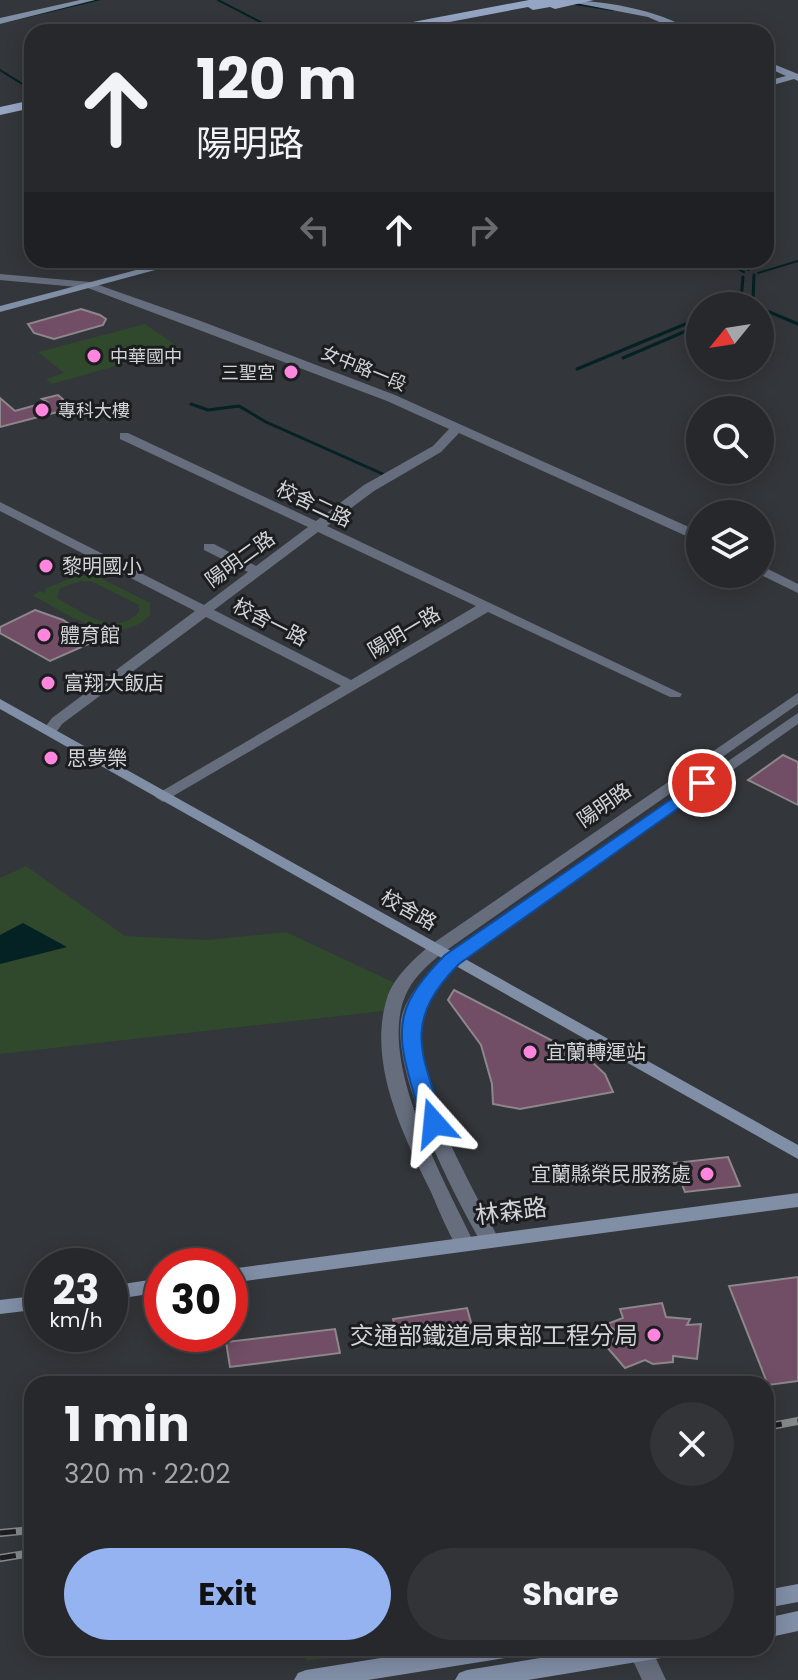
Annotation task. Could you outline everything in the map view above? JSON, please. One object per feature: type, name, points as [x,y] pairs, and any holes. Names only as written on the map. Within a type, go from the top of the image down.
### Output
[{"type":"main road","points":[[402,24],[526,0]]},
{"type":"main road","points":[[422,24],[546,0]]},
{"type":"main road","points":[[448,24],[573,1]]},
{"type":"main road","points":[[464,24],[573,1]]},
{"type":"main road","points":[[0,108],[24,104]]},
{"type":"street","points":[[0,21],[91,0]]},
{"type":"street","points":[[573,1],[650,15],[671,24]]},
{"type":"street","points":[[774,67],[797,77]]},
{"type":"street","points":[[774,82],[797,77]]},
{"type":"street","points":[[0,309],[156,268]]},
{"type":"street","name":"女中路一段","points":[[0,277],[90,285],[347,380],[686,531]]},
{"type":"street","name":"陽明二路","points":[[50,731],[57,721],[202,611],[369,488],[437,449],[458,427]]},
{"type":"street","name":"校舍二路","points":[[124,436],[487,606]]},
{"type":"street","name":"校舍一路","points":[[0,506],[352,686]]},
{"type":"street","points":[[209,547],[256,571]]},
{"type":"street","points":[[774,576],[798,589]]},
{"type":"street","points":[[487,606],[675,694]]},
{"type":"street","name":"陽明一路","points":[[163,797],[487,606]]},
{"type":"street","name":"陽明路","points":[[444,955],[798,697]]},
{"type":"street","name":"校舍路","points":[[0,703],[798,1153]]},
{"type":"street","name":"陽明路","points":[[444,955],[798,717]]},
{"type":"street","points":[[444,955],[413,1011],[410,1022],[412,1054],[434,1123],[489,1239]]},
{"type":"street","points":[[444,955],[399,989],[389,1019],[389,1037],[391,1058],[413,1128],[464,1243]]},
{"type":"street","name":"林森路","points":[[248,1273],[798,1200]]},
{"type":"street","points":[[0,1307],[24,1304]]},
{"type":"street","points":[[774,1598],[798,1593]]},
{"type":"street","points":[[774,1626],[798,1621]]},
{"type":"street","points":[[306,1680],[455,1656]]},
{"type":"street","points":[[467,1680],[614,1656]]},
{"type":"street","points":[[652,1656],[654,1680]]},
{"type":"green space","points":[[145,324],[180,348],[52,384],[46,379],[64,373],[38,352]]},
{"type":"green space","points":[[77,576],[97,576],[150,603],[150,615],[137,625],[122,630],[107,629],[76,619],[33,596],[39,591],[45,593],[46,588]],"holes":[[[91,581],[139,605],[139,612],[119,623],[109,623],[57,598],[60,588]]]},
{"type":"green space","points":[[26,866],[125,936],[207,940],[286,932],[395,983],[384,1011],[0,1054],[0,878]]},
{"type":"green space","points":[[305,1656],[339,1656],[306,1661]]},
{"type":"water","points":[[23,923],[67,947],[0,964],[0,935]]},
{"type":"building","points":[[81,309],[106,319],[103,325],[54,339],[34,333],[28,324]]},
{"type":"building","name":"專科大樓","points":[[58,395],[73,408],[0,427],[0,398],[15,411],[47,402],[42,399]]},
{"type":"building","name":"體育館","points":[[35,610],[63,620],[95,641],[50,661],[0,633],[0,627]]},
{"type":"building","points":[[783,755],[798,762],[798,805],[748,780]]},
{"type":"building","name":"宜蘭轉運站","points":[[454,990],[590,1060],[605,1074],[613,1092],[520,1109],[493,1104],[492,1084],[481,1045],[448,1000]]},
{"type":"building","name":"宜蘭縣榮民服務處","points":[[728,1157],[740,1186],[685,1192],[674,1163]]},
{"type":"building","points":[[798,1277],[798,1381],[774,1384],[774,1376],[764,1376],[729,1286]]},
{"type":"building","name":"交通部鐵道局東部工程分局","points":[[662,1303],[666,1317],[690,1319],[687,1325],[701,1324],[697,1359],[673,1356],[673,1362],[653,1364],[645,1360],[625,1368],[600,1339],[616,1331],[607,1324],[623,1318],[620,1309]]},
{"type":"building","points":[[467,1308],[474,1333],[400,1344],[393,1319]]},
{"type":"building","points":[[335,1329],[340,1353],[230,1367],[228,1352],[248,1352],[248,1339]]},
{"type":"waterway","points":[[0,22],[97,0]]},
{"type":"waterway","points":[[218,0],[264,24]]},
{"type":"waterway","points":[[575,4],[613,10]]},
{"type":"waterway","points":[[0,70],[24,85]]},
{"type":"waterway","points":[[758,273],[798,261]]},
{"type":"waterway","points":[[736,268],[744,272]]},
{"type":"waterway","points":[[745,268],[749,270]]},
{"type":"waterway","points":[[753,292],[754,275]]},
{"type":"waterway","points":[[742,292],[743,277]]},
{"type":"waterway","points":[[774,314],[798,324]]},
{"type":"waterway","points":[[577,369],[686,324]]},
{"type":"waterway","points":[[623,358],[686,331]]},
{"type":"waterway","points":[[191,404],[208,410],[239,406],[266,422],[385,475]]},
{"type":"railway","points":[[774,1426],[798,1421]]},
{"type":"railway","points":[[0,1533],[24,1531]]},
{"type":"railway","points":[[0,1558],[24,1554]]},
{"type":"place","name":"中華國中","points":[[94,356]]},
{"type":"place","name":"三聖宮","points":[[291,372]]},
{"type":"place","name":"專科大樓","points":[[42,410]]},
{"type":"place","name":"黎明國小","points":[[46,566]]},
{"type":"place","name":"體育館","points":[[44,635]]},
{"type":"place","name":"富翔大飯店","points":[[48,683]]},
{"type":"place","name":"思夢樂","points":[[51,758]]},
{"type":"place","name":"宜蘭轉運站","points":[[530,1052]]},
{"type":"place","name":"宜蘭縣榮民服務處","points":[[707,1174]]},
{"type":"place","name":"交通部鐵道局東部工程分局","points":[[654,1335]]},
{"type":"route","points":[[434,1123],[413,1057],[410,1022],[428,984],[452,959],[702,783]]}]
